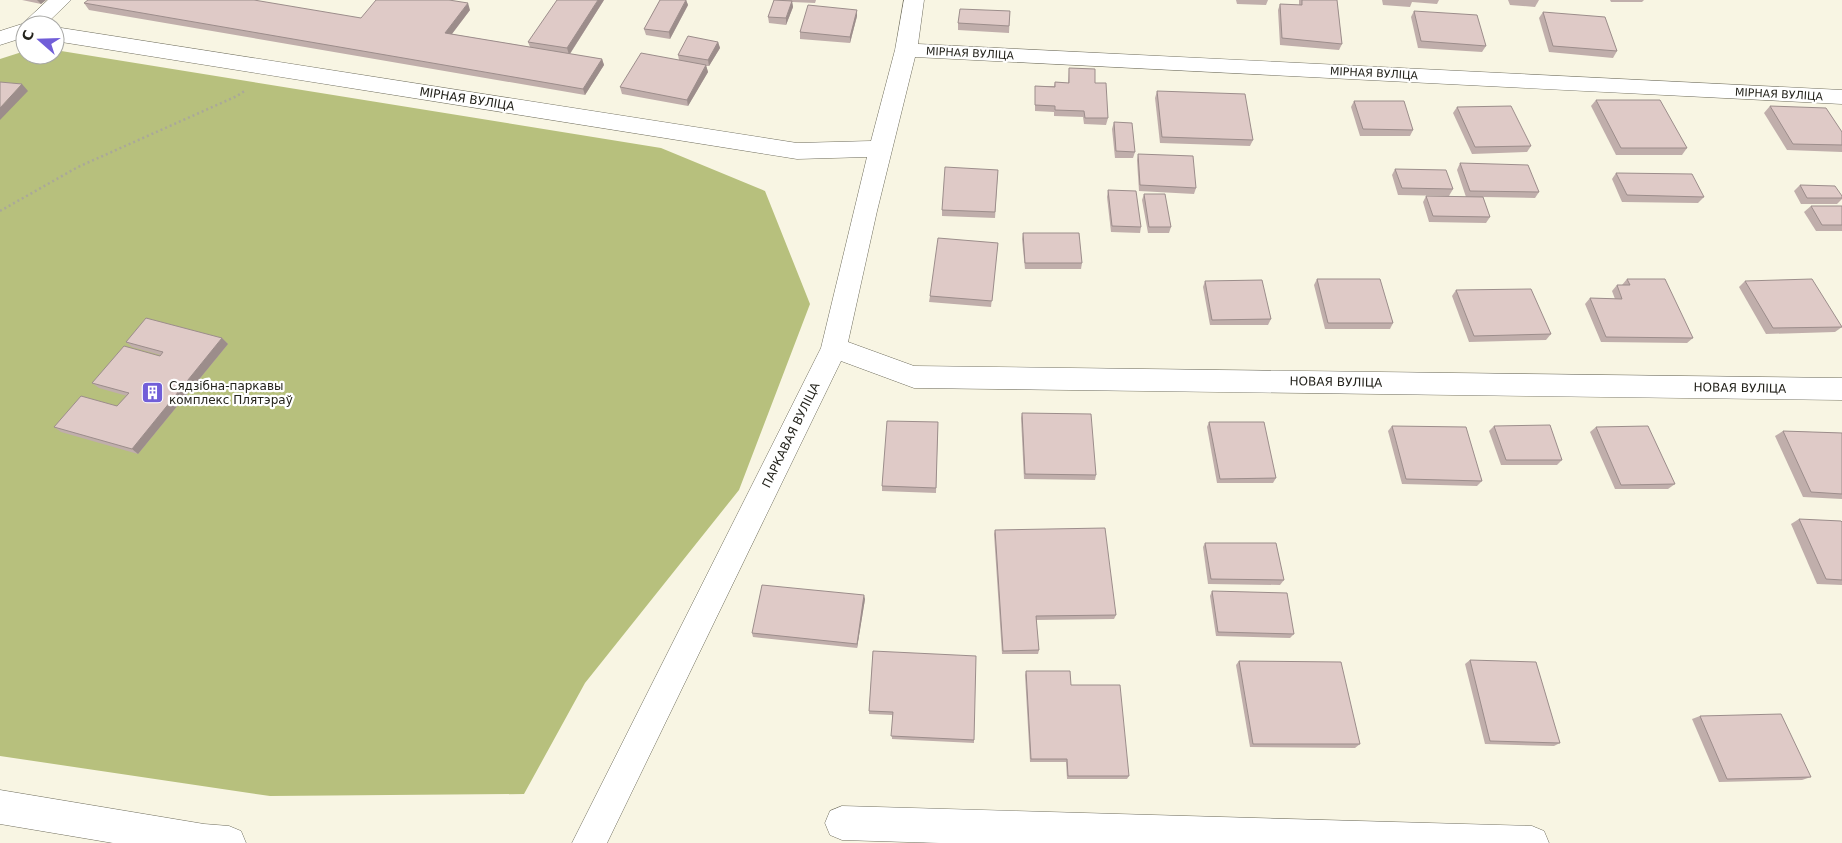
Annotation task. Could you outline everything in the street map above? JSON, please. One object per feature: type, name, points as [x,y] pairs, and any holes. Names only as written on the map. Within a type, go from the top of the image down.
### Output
[{"type":"street","points":[[44,15],[61,0]]},
{"type":"street","name":"ПАРКАВАЯ ВУЛІЦА","points":[[589,843],[834,348],[880,149],[906,50],[914,0]]},
{"type":"street","points":[[0,25],[15,28]]},
{"type":"street","points":[[0,38],[15,33]]},
{"type":"street","name":"МІРНАЯ ВУЛІЦА","points":[[65,36],[797,151],[880,149]]},
{"type":"street","name":"МІРНАЯ ВУЛІЦА","points":[[906,50],[1842,97]]},
{"type":"street","name":"НОВАЯ ВУЛІЦА","points":[[834,348],[914,377],[1842,389]]},
{"type":"street","points":[[0,807],[229,843]]},
{"type":"street","points":[[842,823],[1532,843]]},
{"type":"path","points":[[0,211],[78,167],[237,96],[276,69]]},
{"type":"green space","name":"Сядзібна-паркавы комплекс Плятэраў","points":[[65,52],[661,148],[765,191],[810,304],[739,490],[585,683],[524,794],[270,796],[0,756],[0,59],[15,54],[15,65],[65,65]]},
{"type":"building","points":[[88,0],[254,0],[361,18],[376,0],[449,0],[468,3],[445,33],[602,59],[583,89],[84,3]]},
{"type":"building","points":[[557,0],[598,0],[567,48],[528,42]]},
{"type":"building","points":[[660,0],[686,0],[669,32],[644,29]]},
{"type":"building","points":[[774,0],[792,1],[786,18],[768,17]]},
{"type":"building","points":[[1302,0],[1337,0],[1342,44],[1282,38],[1280,4],[1302,5]]},
{"type":"building","points":[[808,5],[857,10],[850,37],[800,32]]},
{"type":"building","points":[[960,9],[1010,11],[1009,26],[958,23]]},
{"type":"building","points":[[1414,11],[1477,15],[1486,46],[1421,41]]},
{"type":"building","points":[[1543,12],[1605,17],[1617,51],[1553,46]]},
{"type":"building","points":[[688,36],[718,42],[708,60],[678,55]]},
{"type":"building","points":[[641,53],[706,65],[687,100],[620,87]]},
{"type":"building","points":[[1069,68],[1095,69],[1095,83],[1106,83],[1108,118],[1085,118],[1084,111],[1055,110],[1055,106],[1035,105],[1035,86],[1055,87],[1055,82],[1069,83]]},
{"type":"building","points":[[0,82],[22,84],[0,108]]},
{"type":"building","points":[[1157,91],[1245,94],[1253,140],[1162,137]]},
{"type":"building","points":[[1596,100],[1660,100],[1687,148],[1621,148]]},
{"type":"building","points":[[1354,101],[1404,101],[1413,130],[1363,129]]},
{"type":"building","points":[[1511,106],[1531,146],[1475,147],[1457,107]]},
{"type":"building","points":[[1770,106],[1826,108],[1842,132],[1842,145],[1793,144]]},
{"type":"building","points":[[1114,122],[1132,123],[1135,152],[1116,151]]},
{"type":"building","points":[[1138,154],[1193,156],[1196,188],[1140,185]]},
{"type":"building","points":[[1460,163],[1528,165],[1539,192],[1470,191]]},
{"type":"building","points":[[945,167],[998,170],[995,212],[942,210]]},
{"type":"building","points":[[1395,169],[1446,170],[1453,189],[1402,188]]},
{"type":"building","points":[[1616,173],[1692,174],[1704,197],[1627,195]]},
{"type":"building","points":[[1800,185],[1835,186],[1842,198],[1807,198]]},
{"type":"building","points":[[1108,190],[1136,191],[1141,227],[1112,226]]},
{"type":"building","points":[[1144,194],[1165,194],[1171,227],[1149,227]]},
{"type":"building","points":[[1426,196],[1483,197],[1490,217],[1433,216]]},
{"type":"building","points":[[1811,206],[1842,206],[1842,225],[1822,225]]},
{"type":"building","points":[[1023,233],[1079,233],[1082,263],[1025,263]]},
{"type":"building","points":[[938,238],[998,243],[992,301],[930,296]]},
{"type":"building","points":[[1317,279],[1380,279],[1393,323],[1328,323]]},
{"type":"building","points":[[1627,279],[1665,279],[1693,338],[1606,337],[1590,298],[1622,299],[1617,285],[1630,285]]},
{"type":"building","points":[[1812,279],[1842,327],[1773,328],[1745,281]]},
{"type":"building","points":[[1262,280],[1271,319],[1212,320],[1205,281]]},
{"type":"building","points":[[1531,289],[1551,334],[1474,336],[1456,290]]},
{"type":"building","name":"Сядзібна-паркавы комплекс Плятэраў","points":[[146,318],[222,338],[132,449],[54,427],[81,396],[117,406],[129,393],[92,383],[124,346],[160,356],[163,352],[126,342]]},
{"type":"building","points":[[1022,413],[1091,414],[1096,475],[1025,474]]},
{"type":"building","points":[[887,421],[938,422],[936,488],[882,486]]},
{"type":"building","points":[[1209,422],[1264,422],[1276,478],[1220,479]]},
{"type":"building","points":[[1550,425],[1562,460],[1506,460],[1494,426]]},
{"type":"building","points":[[1392,426],[1466,427],[1482,481],[1406,479]]},
{"type":"building","points":[[1648,426],[1675,484],[1621,485],[1596,427]]},
{"type":"building","points":[[1783,431],[1842,433],[1842,494],[1811,492]]},
{"type":"building","points":[[1799,519],[1842,522],[1842,580],[1826,579]]},
{"type":"building","points":[[1105,528],[1116,615],[1036,616],[1039,650],[1003,651],[995,530]]},
{"type":"building","points":[[1205,543],[1276,543],[1284,580],[1211,579]]},
{"type":"building","points":[[762,585],[864,595],[857,644],[752,633]]},
{"type":"building","points":[[1212,591],[1287,593],[1294,634],[1218,632]]},
{"type":"building","points":[[873,651],[976,656],[974,740],[891,736],[893,712],[869,711]]},
{"type":"building","points":[[1470,660],[1536,662],[1560,743],[1490,741]]},
{"type":"building","points":[[1239,661],[1341,662],[1360,744],[1253,744]]},
{"type":"building","points":[[1026,671],[1070,671],[1071,685],[1120,685],[1129,776],[1068,776],[1067,759],[1031,759]]},
{"type":"building","points":[[1781,714],[1811,777],[1727,779],[1700,716]]},
{"type":"place","name":"Сядзібна-паркавы комплекс Плятэраў","points":[[153,393]]}]
